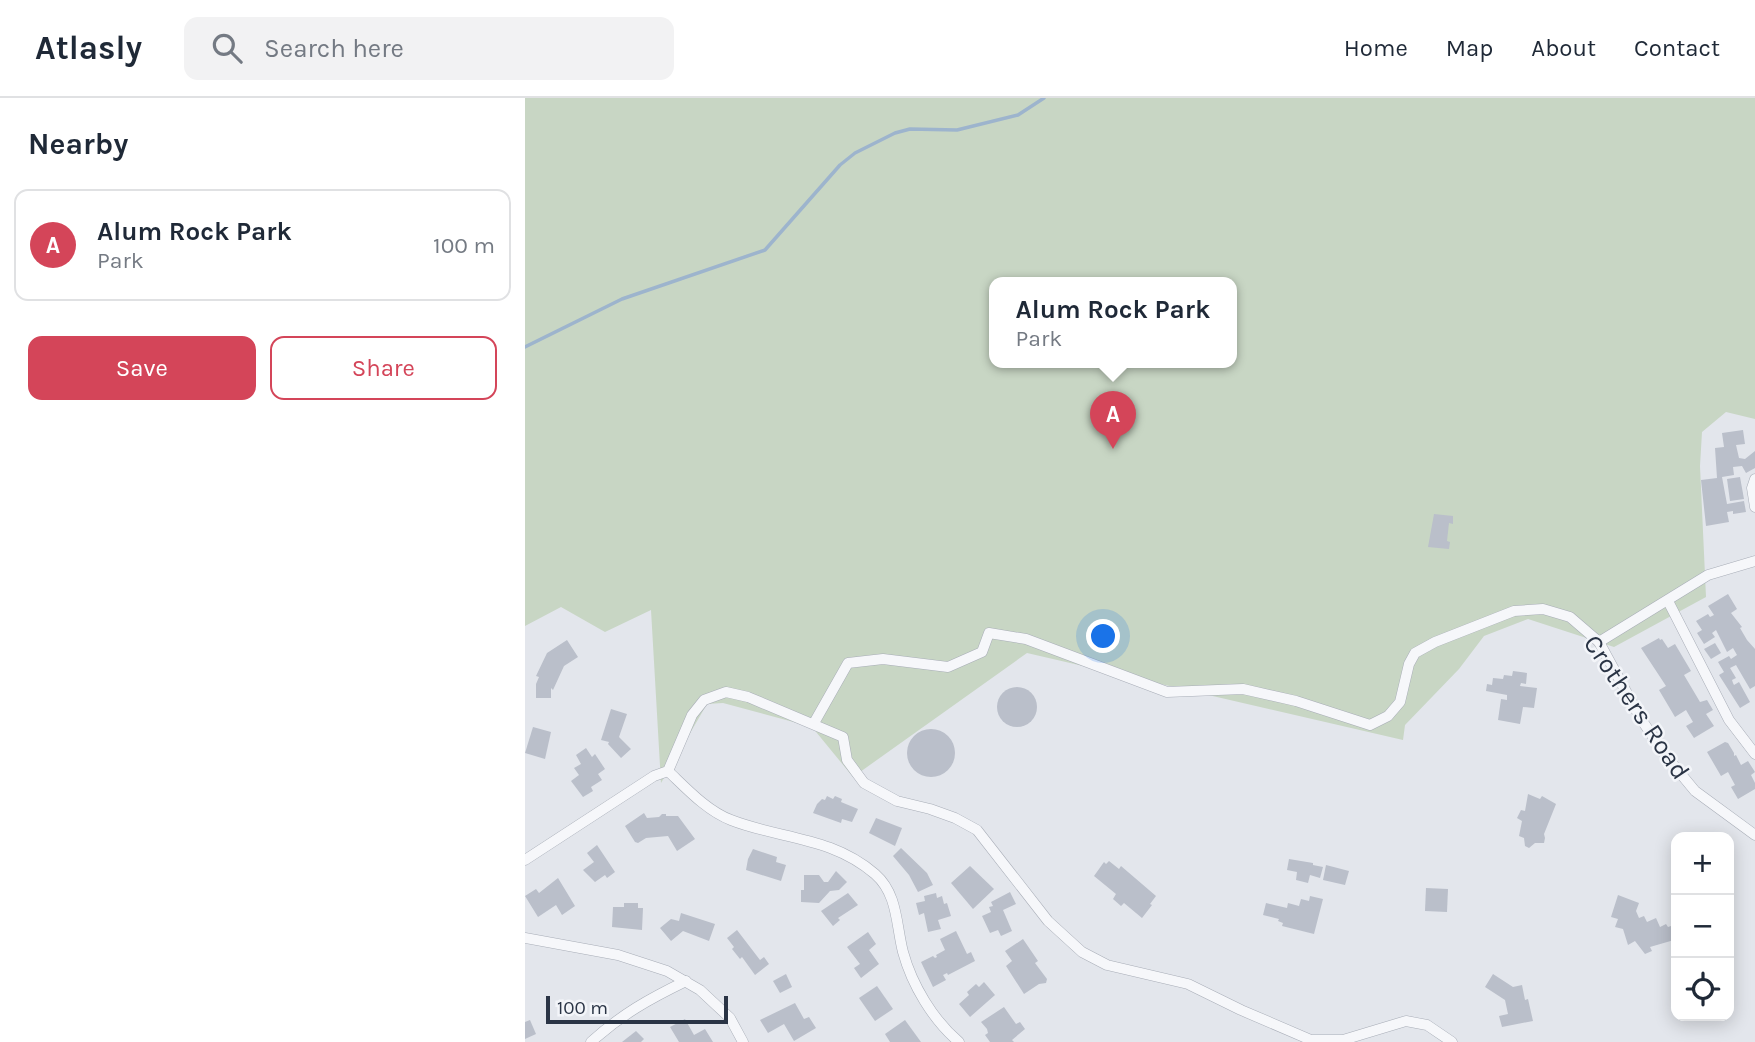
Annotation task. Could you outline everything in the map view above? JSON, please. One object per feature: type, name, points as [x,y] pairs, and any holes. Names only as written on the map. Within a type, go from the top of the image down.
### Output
[{"type":"street","points":[[1755,479],[1752,488],[1755,508]]},
{"type":"street","points":[[1599,642],[1708,575],[1755,561]]},
{"type":"street","points":[[1668,601],[1729,720],[1755,754]]},
{"type":"street","name":"Crothers Road","points":[[814,723],[848,663],[883,659],[948,667],[982,652],[989,633],[1026,639],[1167,692],[1243,689],[1296,701],[1370,725],[1388,716],[1400,702],[1409,664],[1415,653],[1435,642],[1514,611],[1543,609],[1570,617],[1599,642],[1641,719],[1665,756],[1695,791],[1755,835]]},
{"type":"street","points":[[525,860],[654,776],[668,771],[692,715],[704,700],[726,692],[748,696],[843,737],[847,760],[864,783],[897,801],[943,813],[977,830],[1048,921],[1082,952],[1107,965],[1188,984],[1311,1040],[1343,1040],[1406,1021],[1427,1026],[1451,1042]]},
{"type":"street","points":[[668,771],[697,798],[729,820],[825,845],[876,875],[893,899],[910,974],[933,1013],[959,1042]]},
{"type":"street","points":[[525,938],[618,955],[667,971],[700,989],[730,1018],[743,1042]]},
{"type":"street","points":[[590,1042],[617,1018],[686,981]]},
{"type":"green space","points":[[525,98],[1755,98],[1755,419],[1726,412],[1702,432],[1700,466],[1706,597],[1614,647],[1528,619],[1484,636],[1459,669],[1405,725],[1403,740],[1027,653],[853,777],[812,727],[723,703],[707,704],[661,783],[651,610],[605,632],[561,607],[525,626]]},
{"type":"building","points":[[1743,430],[1745,444],[1736,445],[1739,458],[1745,459],[1755,451],[1755,468],[1746,473],[1742,466],[1733,467],[1734,475],[1722,477],[1727,504],[1744,501],[1746,512],[1727,512],[1729,522],[1706,526],[1701,480],[1717,478],[1715,448],[1724,447],[1722,433]]},
{"type":"building","points":[[1740,477],[1744,499],[1730,501],[1727,479]]},
{"type":"building","points":[[1434,514],[1453,516],[1453,524],[1449,523],[1449,549],[1428,547]]},
{"type":"building","points":[[1728,594],[1737,609],[1731,613],[1755,649],[1755,686],[1750,689],[1736,665],[1730,668],[1736,678],[1732,680],[1734,685],[1739,682],[1750,702],[1740,708],[1719,675],[1724,672],[1718,662],[1737,655],[1733,648],[1727,652],[1716,630],[1712,633],[1715,637],[1704,644],[1697,633],[1702,630],[1696,621],[1708,614],[1710,617],[1714,615],[1708,606]]},
{"type":"building","points":[[1659,638],[1668,648],[1675,644],[1691,671],[1684,675],[1700,702],[1707,700],[1713,710],[1706,714],[1714,726],[1694,738],[1686,726],[1693,722],[1686,710],[1675,717],[1659,690],[1666,686],[1641,648]]},
{"type":"building","points":[[567,640],[578,657],[564,666],[553,690],[551,688],[551,698],[536,698],[539,677],[536,676],[547,653]]},
{"type":"building","points":[[1715,643],[1721,653],[1711,659],[1704,649]]},
{"type":"building","points":[[1513,671],[1527,673],[1526,684],[1521,683],[1520,686],[1537,688],[1534,708],[1523,707],[1520,724],[1498,720],[1501,699],[1507,700],[1507,695],[1486,691],[1487,684],[1492,685],[1493,678],[1512,676]]},
{"type":"building","points":[[1017,687],[1025,688],[1031,693],[1036,699],[1036,715],[1031,721],[1025,726],[1017,727],[1009,726],[1003,721],[998,715],[997,707],[998,699],[1003,693],[1009,688]]},
{"type":"building","points":[[611,709],[627,714],[619,737],[631,749],[621,758],[609,742],[601,740]]},
{"type":"building","points":[[533,727],[551,732],[545,759],[525,753]]},
{"type":"building","points":[[931,729],[940,730],[948,736],[954,744],[954,762],[948,770],[940,776],[931,777],[922,776],[914,770],[908,762],[907,753],[908,744],[914,736],[922,730]]},
{"type":"building","points":[[1725,742],[1741,765],[1748,761],[1755,772],[1751,775],[1755,789],[1738,799],[1731,787],[1735,785],[1728,772],[1721,776],[1707,752]]},
{"type":"building","points":[[586,748],[592,757],[595,754],[605,769],[598,774],[602,780],[591,787],[593,791],[583,797],[571,781],[579,775],[574,768],[581,764],[576,755]]},
{"type":"building","points":[[1528,794],[1540,799],[1542,796],[1556,804],[1544,834],[1544,843],[1535,843],[1529,848],[1525,846],[1524,838],[1519,836],[1522,821],[1517,818],[1521,810],[1525,811]]},
{"type":"building","points":[[827,796],[833,799],[835,796],[842,799],[841,802],[858,809],[852,822],[842,819],[841,823],[813,813],[817,804]]},
{"type":"building","points":[[644,813],[647,818],[659,817],[662,814],[678,816],[695,839],[677,851],[668,836],[635,842],[625,826]]},
{"type":"building","points":[[876,818],[902,828],[895,846],[869,833]]},
{"type":"building","points":[[597,845],[615,872],[595,882],[583,870],[594,862],[587,853]]},
{"type":"building","points":[[901,848],[927,873],[933,885],[918,892],[909,875],[893,856]]},
{"type":"building","points":[[753,849],[777,857],[776,862],[786,865],[781,881],[746,870]]},
{"type":"building","points":[[1289,859],[1323,867],[1320,878],[1310,875],[1308,883],[1296,880],[1297,872],[1287,870]]},
{"type":"building","points":[[1109,861],[1119,869],[1121,866],[1156,896],[1142,918],[1124,903],[1121,906],[1113,899],[1116,894],[1094,876],[1104,862],[1106,864]]},
{"type":"building","points":[[1326,865],[1349,871],[1345,885],[1323,880]]},
{"type":"building","points":[[970,866],[994,889],[973,909],[951,883]]},
{"type":"building","points":[[836,871],[847,882],[839,890],[830,891],[819,903],[801,902],[804,875],[819,875],[824,882],[828,882]]},
{"type":"building","points":[[558,878],[575,906],[562,915],[556,905],[538,917],[525,896],[536,889],[539,893]]},
{"type":"building","points":[[1426,888],[1448,889],[1447,912],[1425,911]]},
{"type":"building","points":[[1010,892],[1016,904],[1003,910],[1012,931],[1001,936],[998,930],[990,933],[982,916],[991,912],[991,902]]},
{"type":"building","points":[[848,893],[858,905],[838,918],[840,920],[833,926],[821,911]]},
{"type":"building","points":[[936,893],[937,898],[942,896],[944,904],[947,903],[951,916],[938,920],[941,929],[928,932],[924,913],[919,915],[916,903],[925,901],[924,896]]},
{"type":"building","points":[[1618,895],[1639,903],[1636,911],[1639,918],[1644,916],[1647,922],[1656,918],[1660,927],[1666,924],[1671,926],[1671,941],[1650,947],[1652,951],[1645,954],[1635,941],[1628,945],[1623,929],[1615,927],[1618,919],[1611,917]]},
{"type":"building","points":[[1310,896],[1323,899],[1314,934],[1282,926],[1283,923],[1278,921],[1279,919],[1263,915],[1266,903],[1287,908],[1288,903],[1299,906],[1301,899],[1309,901]]},
{"type":"building","points":[[624,903],[638,903],[638,908],[643,908],[642,930],[612,927],[613,907],[624,907]]},
{"type":"building","points":[[681,913],[715,924],[709,941],[683,931],[671,941],[660,928],[671,919],[679,921]]},
{"type":"building","points":[[737,930],[760,960],[764,957],[769,964],[755,975],[742,957],[740,959],[732,949],[734,947],[727,938]]},
{"type":"building","points":[[956,931],[967,954],[971,952],[975,961],[943,975],[946,980],[933,987],[921,962],[933,956],[937,957],[936,955],[945,950],[940,939]]},
{"type":"building","points":[[868,932],[876,944],[869,950],[879,964],[861,978],[854,968],[860,964],[847,947]]},
{"type":"building","points":[[1023,939],[1047,979],[1046,983],[1039,984],[1024,994],[1006,966],[1012,961],[1005,951]]},
{"type":"building","points":[[786,974],[792,987],[780,993],[773,981]]},
{"type":"building","points":[[1493,974],[1513,987],[1522,985],[1533,1021],[1502,1027],[1499,1016],[1508,1014],[1505,1000],[1485,987]]},
{"type":"building","points":[[984,982],[995,995],[970,1017],[959,1004],[976,984],[979,987]]},
{"type":"building","points":[[877,986],[893,1009],[875,1021],[859,998]]},
{"type":"building","points":[[795,1003],[804,1019],[809,1017],[816,1028],[794,1041],[784,1024],[768,1033],[760,1020]]},
{"type":"building","points":[[1004,1007],[1016,1024],[1020,1022],[1025,1029],[1012,1040],[1014,1042],[990,1042],[985,1035],[988,1033],[987,1029],[981,1022]]},
{"type":"building","points":[[685,1019],[694,1035],[705,1029],[713,1042],[679,1042],[670,1027]]},
{"type":"building","points":[[530,1020],[536,1034],[525,1039],[525,1022]]},
{"type":"building","points":[[905,1020],[921,1042],[890,1042],[885,1034]]},
{"type":"building","points":[[636,1031],[644,1039],[641,1042],[622,1042]]},
{"type":"waterway","points":[[525,347],[622,299],[765,250],[840,165],[855,153],[895,133],[910,129],[957,130],[1018,115],[1044,98]]},
{"type":"place","name":"Alum Rock Park","points":[[1113,449]]}]
